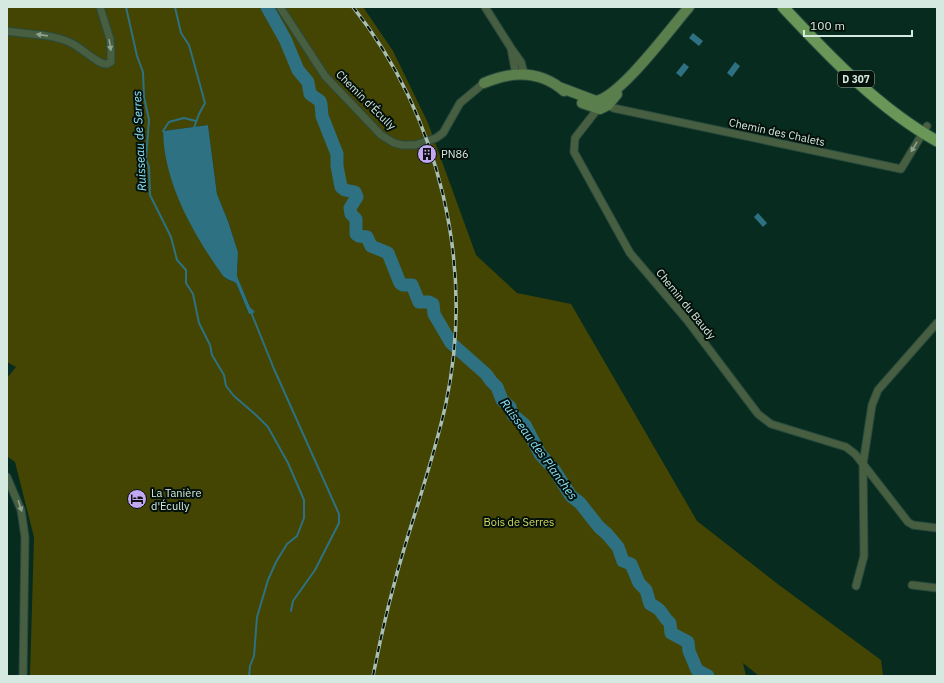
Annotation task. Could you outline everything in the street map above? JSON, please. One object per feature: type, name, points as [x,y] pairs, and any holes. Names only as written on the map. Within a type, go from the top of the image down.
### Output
[{"type":"main road","name":"D 307","points":[[783,7],[869,93],[925,129],[937,141]]},
{"type":"street","points":[[7,31],[66,40],[85,50],[101,63],[107,64],[110,62],[112,50],[100,7]]},
{"type":"street","name":"Chemin d'Écully","points":[[280,7],[325,76],[381,135],[394,143],[402,145],[415,145],[440,136],[460,103],[484,83],[520,74]]},
{"type":"street","points":[[485,7],[511,48],[520,74],[539,76],[588,100],[603,105],[689,7]]},
{"type":"street","name":"Chemin des Chalets","points":[[603,105],[901,169],[925,129]]},
{"type":"street","name":"Chemin du Baudy","points":[[603,105],[575,138],[574,152],[630,253],[687,320],[758,414],[771,424],[846,447],[863,464],[910,524],[937,528]]},
{"type":"street","points":[[856,586],[864,556],[863,464],[872,405],[878,390],[937,323]]},
{"type":"street","points":[[7,477],[21,510],[25,537],[23,676]]},
{"type":"street","points":[[912,585],[937,588]]},
{"type":"green space","name":"Bois de Serres","points":[[7,7],[363,7],[393,51],[428,123],[476,255],[517,293],[571,304],[697,521],[779,585],[881,660],[883,676],[759,676],[743,663],[746,676],[30,676],[34,537],[15,462],[7,456],[7,378],[16,367],[7,362]],"holes":[[[208,125],[217,194],[238,252],[237,276],[250,307],[254,312],[252,314],[249,314],[236,283],[224,277],[212,260],[192,225],[176,189],[170,170],[163,131]]]},
{"type":"water","points":[[693,33],[703,41],[699,46],[689,38]]},
{"type":"water","points":[[735,62],[740,66],[732,77],[727,73]]},
{"type":"water","points":[[684,63],[689,67],[681,77],[676,73]]},
{"type":"water","points":[[208,125],[217,194],[238,252],[237,276],[250,307],[255,312],[252,314],[249,314],[236,283],[223,276],[202,244],[182,208],[169,170],[163,131]]},
{"type":"water","points":[[758,213],[767,223],[763,227],[754,217]]},
{"type":"waterway","name":"Ruisseau de Serres","points":[[126,7],[137,56],[143,72],[144,97],[149,120],[146,159],[149,167],[150,195],[171,237],[177,260],[186,270],[186,283],[193,294],[199,323],[210,345],[212,355],[224,375],[226,386],[234,396],[268,427],[288,463],[304,500],[304,518],[297,536],[287,544],[276,562],[268,580],[257,617],[254,656],[250,666],[249,676]]},
{"type":"waterway","points":[[175,7],[181,33],[189,45],[205,103],[194,128]]},
{"type":"waterway","name":"Ruisseau des Planches","points":[[267,7],[285,39],[298,70],[308,82],[310,94],[320,101],[322,116],[337,154],[337,166],[341,187],[345,190],[355,192],[357,197],[350,208],[351,214],[356,219],[356,234],[367,237],[371,246],[388,253],[400,283],[403,285],[412,285],[419,302],[429,302],[433,304],[434,314],[451,343],[486,374],[497,387],[502,400],[510,407],[513,415],[525,425],[540,454],[553,468],[571,496],[580,503],[599,527],[618,547],[623,561],[631,564],[639,583],[646,590],[650,604],[658,609],[670,623],[671,633],[688,642],[689,651],[697,670],[708,676]]},
{"type":"waterway","points":[[163,131],[169,122],[184,118],[196,121]]},
{"type":"waterway","points":[[251,312],[274,369],[339,514],[339,523],[315,570],[293,601],[291,611]]},
{"type":"railway","points":[[353,7],[383,50],[408,96],[428,145],[443,195],[452,247],[456,299],[454,351],[446,403],[433,454],[392,590],[373,676]]},
{"type":"place","name":"PN86","points":[[427,154]]},
{"type":"place","name":"La Tanière d'Écully","points":[[137,499]]}]
